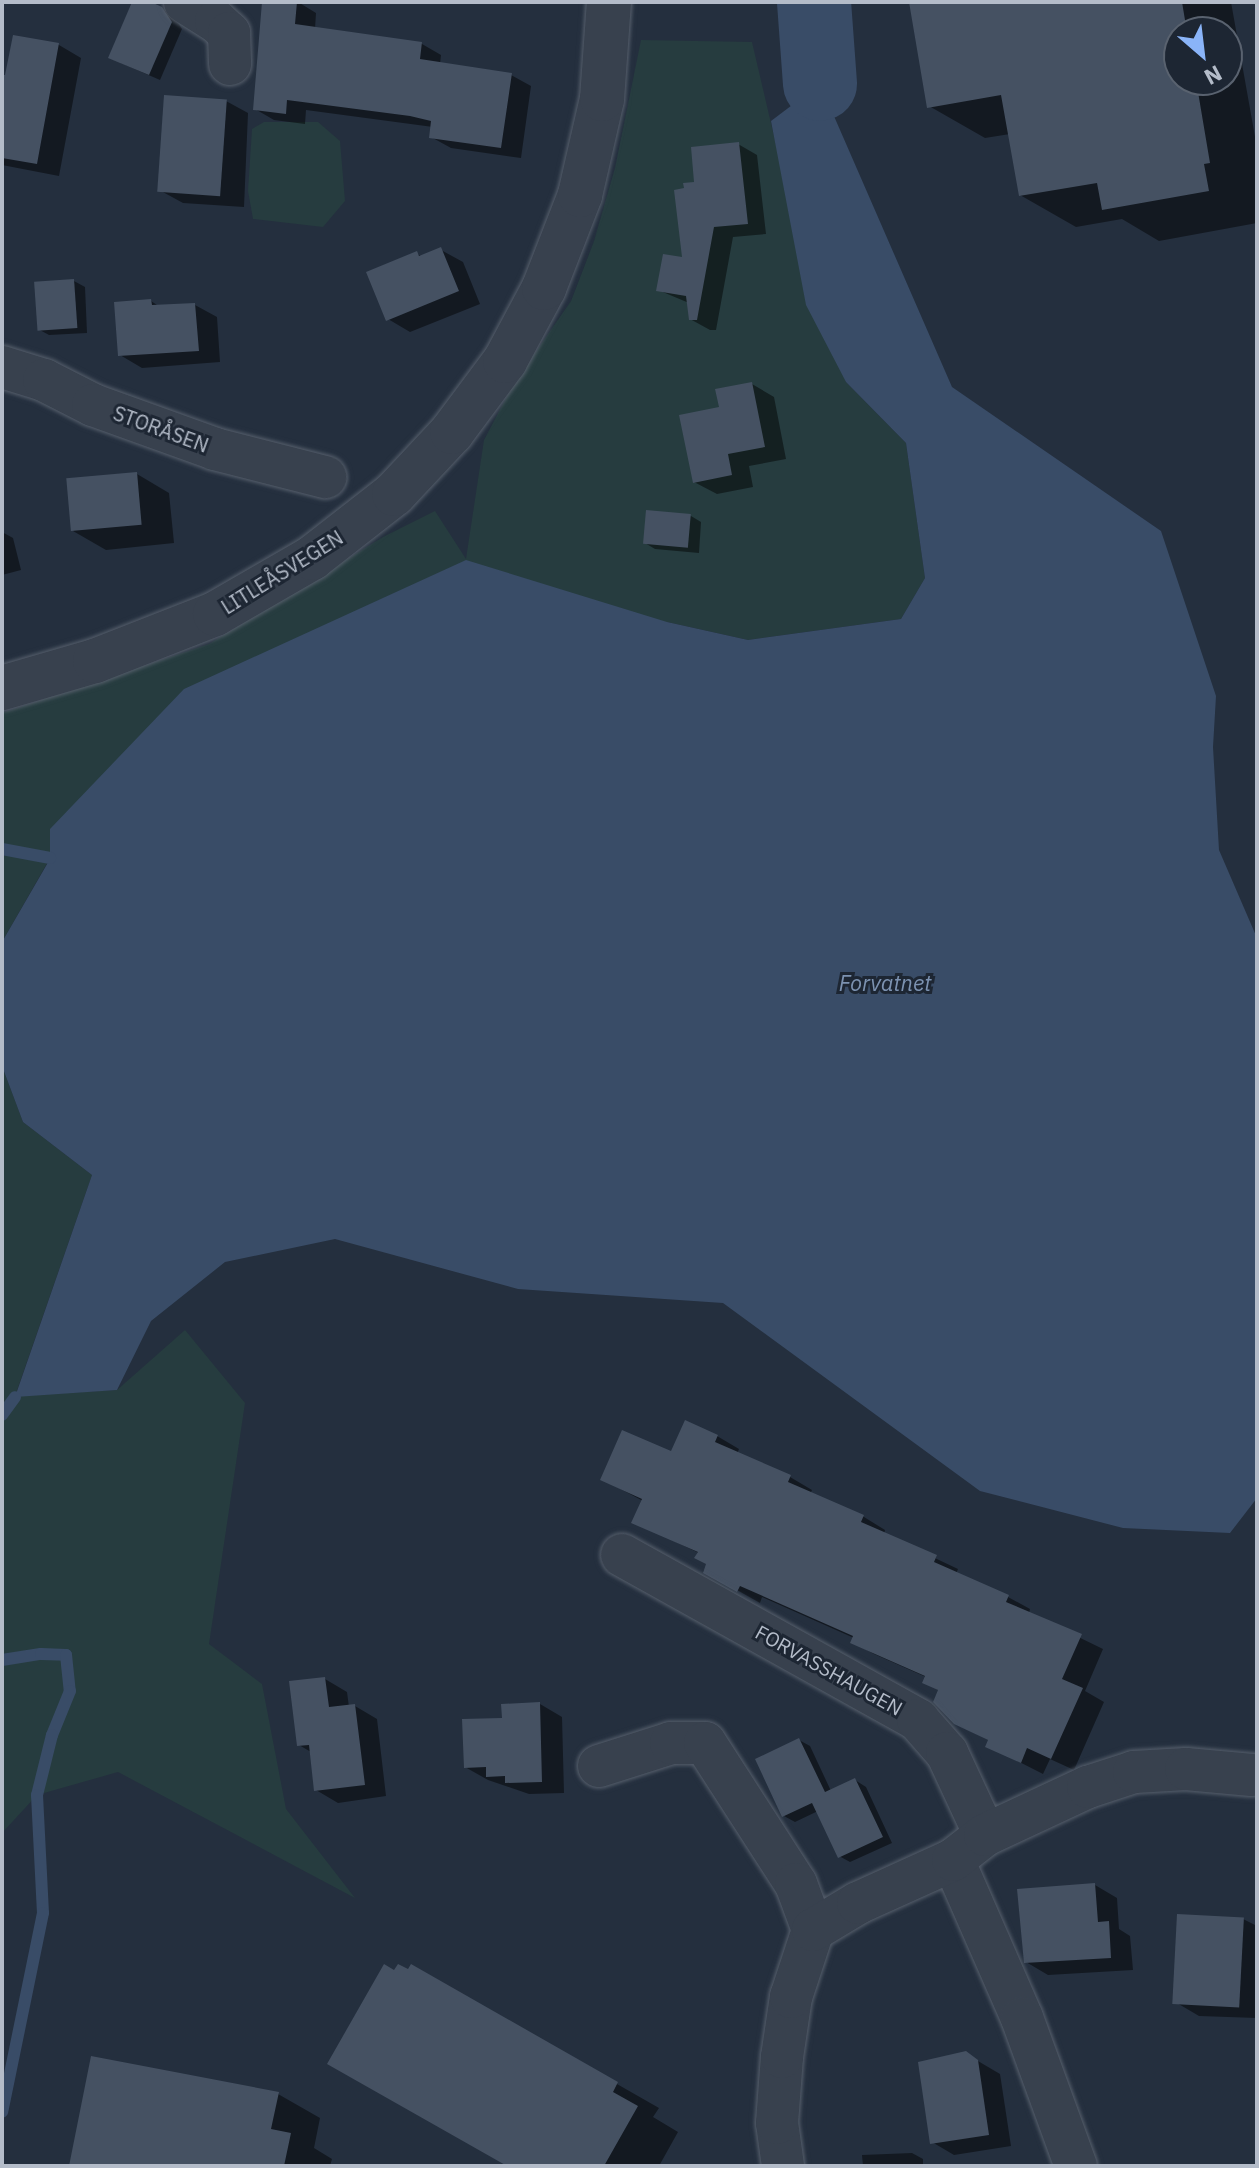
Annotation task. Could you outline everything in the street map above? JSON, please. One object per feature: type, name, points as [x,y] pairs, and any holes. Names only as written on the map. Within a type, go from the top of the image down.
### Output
[{"type":"street","points":[[185,2],[229,33],[230,64]]},
{"type":"street","name":"LITLEÅSVEGEN","points":[[2,688],[95,661],[215,614],[323,549],[394,494],[452,432],[505,361],[544,288],[580,195],[602,99],[609,2]]},
{"type":"street","name":"STORÅSEN","points":[[2,367],[44,380],[93,405],[215,449],[325,477]]},
{"type":"street","name":"FORVASSHAUGEN","points":[[622,1555],[918,1720],[947,1753],[969,1847],[1022,2018],[1076,2166]]},
{"type":"street","points":[[599,1766],[671,1743],[705,1743],[796,1884],[813,1930],[791,1997],[782,2057],[777,2123],[783,2166]]},
{"type":"street","points":[[813,1930],[858,1903],[1088,1787],[1134,1772],[1186,1769],[1252,1775]]},
{"type":"green space","points":[[641,40],[752,42],[784,179],[846,382],[906,443],[925,578],[901,619],[748,640],[667,622],[50,858],[2,942],[2,713],[209,644],[383,537],[435,511],[466,559],[484,440],[514,383],[571,301],[594,241],[615,168]]},
{"type":"green space","points":[[264,122],[318,122],[340,141],[345,201],[323,227],[253,219],[248,191],[252,129]]},
{"type":"green space","points":[[2,1066],[23,1122],[92,1175],[15,1396],[117,1390],[185,1330],[245,1403],[209,1644],[262,1684],[286,1809],[355,1898],[118,1772],[37,1795],[2,1833]]},
{"type":"water","name":"Forvatnet","points":[[820,84],[952,387],[1161,531],[1216,696],[1213,747],[1219,850],[1257,938],[1257,1498],[1230,1533],[1123,1528],[980,1491],[723,1303],[518,1289],[335,1239],[225,1262],[151,1321],[117,1390],[15,1397],[92,1175],[23,1122],[2,1066],[2,942],[50,859],[50,829],[184,689],[466,560],[667,622],[748,640],[901,619],[925,578],[906,443],[846,382],[806,305],[771,121]]},
{"type":"building","points":[[132,2],[151,2],[162,7],[172,22],[149,75],[108,58]]},
{"type":"building","points":[[262,2],[297,2],[295,24],[422,42],[420,59],[512,73],[501,148],[429,138],[431,121],[410,116],[287,100],[286,114],[253,110]]},
{"type":"building","points":[[909,2],[1182,2],[1184,16],[1163,16],[1163,96],[1199,96],[1210,163],[1204,164],[1209,191],[1102,210],[1097,183],[1019,196],[1001,95],[927,108]]},
{"type":"building","points":[[13,35],[59,43],[37,164],[2,158],[2,75],[5,75]]},
{"type":"building","points":[[164,95],[227,99],[220,196],[157,192]]},
{"type":"building","points":[[739,142],[748,224],[714,227],[697,320],[689,320],[686,296],[656,291],[663,254],[682,257],[674,190],[684,188],[683,183],[694,182],[691,147]]},
{"type":"building","points":[[441,247],[459,291],[386,321],[366,272],[417,251],[419,256]]},
{"type":"building","points":[[74,279],[77,328],[38,331],[34,282]]},
{"type":"building","points":[[151,299],[152,305],[195,303],[199,351],[118,356],[114,302]]},
{"type":"building","points":[[752,382],[765,447],[728,454],[732,475],[693,483],[679,415],[719,407],[715,389]]},
{"type":"building","points":[[137,472],[142,525],[71,531],[66,478]]},
{"type":"building","points":[[646,510],[691,514],[688,548],[643,544]]},
{"type":"building","points":[[685,1420],[718,1435],[715,1442],[791,1475],[788,1482],[864,1515],[861,1522],[937,1555],[934,1562],[1009,1595],[1006,1602],[1082,1634],[1062,1679],[1083,1688],[1051,1759],[1027,1748],[1021,1763],[985,1747],[988,1740],[954,1724],[933,1702],[938,1690],[922,1683],[925,1676],[850,1643],[853,1636],[740,1586],[737,1592],[703,1573],[706,1564],[694,1558],[698,1552],[631,1523],[642,1499],[600,1480],[622,1430],[671,1451]]},
{"type":"building","points":[[325,1677],[329,1707],[355,1704],[365,1785],[314,1791],[309,1745],[297,1746],[289,1681]]},
{"type":"building","points":[[540,1702],[542,1782],[505,1783],[505,1776],[486,1777],[486,1767],[464,1768],[462,1719],[502,1718],[501,1704]]},
{"type":"building","points":[[799,1738],[825,1792],[855,1778],[883,1837],[838,1858],[812,1803],[782,1817],[755,1759]]},
{"type":"building","points":[[1095,1883],[1098,1922],[1109,1921],[1111,1958],[1024,1963],[1017,1889]]},
{"type":"building","points":[[1177,1914],[1244,1918],[1239,2007],[1172,2004]]},
{"type":"building","points":[[384,1964],[394,1970],[398,1964],[408,1969],[411,1964],[618,2082],[613,2092],[638,2106],[604,2166],[507,2166],[327,2064]]},
{"type":"building","points":[[966,2051],[978,2060],[989,2135],[930,2144],[918,2062]]},
{"type":"building","points":[[91,2056],[279,2092],[271,2129],[291,2133],[284,2166],[69,2166]]},
{"type":"waterway","points":[[814,2],[820,84]]},
{"type":"waterway","points":[[2,849],[50,858]]},
{"type":"waterway","points":[[2,1415],[15,1397]]},
{"type":"waterway","points":[[2,1660],[41,1654],[66,1655],[70,1691],[52,1735],[37,1795],[43,1913],[2,2112]]}]
